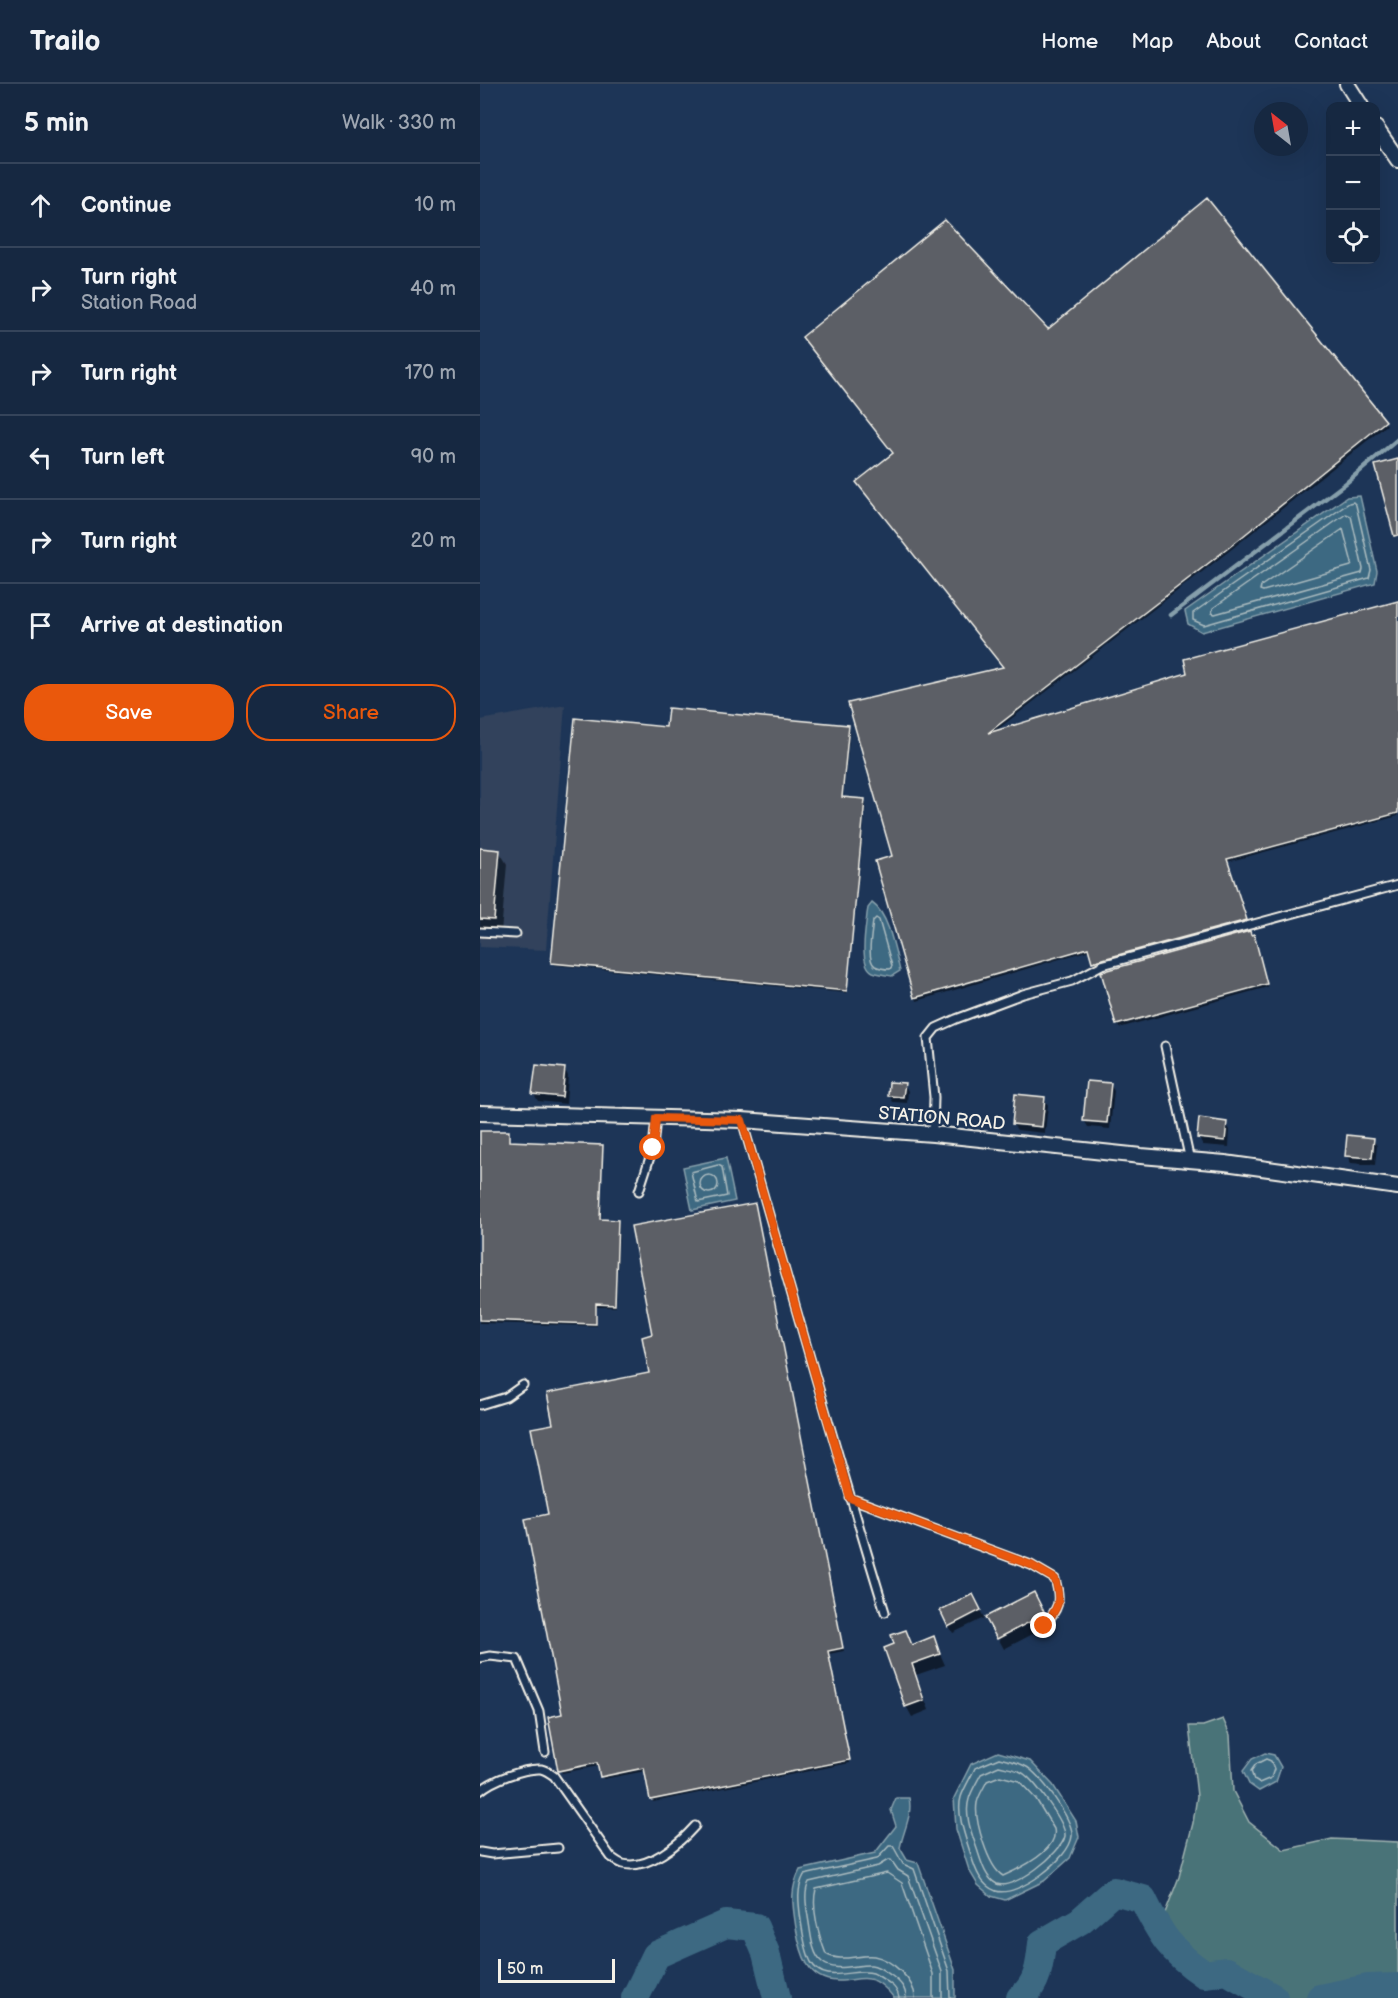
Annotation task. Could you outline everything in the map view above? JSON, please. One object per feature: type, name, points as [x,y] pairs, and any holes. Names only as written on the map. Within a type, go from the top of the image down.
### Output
[{"type":"street","points":[[1347,84],[1358,102]]},
{"type":"street","points":[[1380,134],[1398,160]]},
{"type":"street","name":"STATION ROAD","points":[[480,1113],[742,1120],[933,1134],[1225,1163],[1398,1187]]},
{"type":"lane","points":[[933,1134],[934,1097],[928,1038],[936,1028],[1023,994],[1072,981],[1102,965],[1398,885]]},
{"type":"lane","points":[[480,932],[516,934]]},
{"type":"lane","points":[[1166,1046],[1190,1161]]},
{"type":"lane","points":[[639,1191],[653,1148],[656,1118]]},
{"type":"lane","points":[[742,1120],[885,1612]]},
{"type":"lane","points":[[480,1405],[506,1397],[523,1385]]},
{"type":"lane","points":[[850,1498],[1031,1565],[1055,1579],[1059,1592],[1059,1608],[1044,1626]]},
{"type":"lane","points":[[480,1658],[490,1656],[517,1659],[539,1711],[545,1752]]},
{"type":"lane","points":[[480,1791],[514,1774],[544,1769],[554,1776],[607,1851],[621,1864],[639,1865],[657,1856],[680,1843],[695,1826]]},
{"type":"lane","points":[[480,1852],[492,1854],[558,1848]]},
{"type":"shaded area","points":[[565,705],[546,950],[480,947],[480,720]]},
{"type":"green space","points":[[1223,1719],[1230,1735],[1233,1791],[1249,1822],[1284,1850],[1332,1839],[1398,1842],[1398,1987],[1368,1988],[1320,1998],[1274,1998],[1227,1971],[1204,1974],[1183,1960],[1158,1931],[1179,1877],[1193,1823],[1197,1796],[1189,1726],[1203,1726]]},
{"type":"water","points":[[1360,496],[1377,571],[1375,583],[1202,632],[1188,624],[1185,611],[1347,497]]},
{"type":"water","points":[[872,903],[883,915],[893,944],[900,971],[892,976],[873,972],[868,968],[866,962],[865,928],[868,908]]},
{"type":"water","points":[[726,1158],[735,1201],[692,1210],[683,1167]]},
{"type":"water","points":[[998,1752],[1030,1761],[1053,1785],[1076,1821],[1079,1837],[1070,1858],[1044,1881],[1005,1900],[991,1896],[978,1885],[969,1870],[956,1829],[954,1798],[971,1764]]},
{"type":"water","points":[[1265,1753],[1274,1755],[1281,1767],[1276,1782],[1259,1791],[1249,1784],[1243,1771],[1252,1759]]},
{"type":"water","points":[[896,1798],[909,1798],[909,1817],[900,1848],[907,1860],[918,1863],[955,1970],[955,1998],[894,1998],[876,1981],[827,1980],[812,1971],[800,1947],[793,1899],[794,1885],[800,1870],[875,1853],[896,1826],[891,1810]]},
{"type":"building","points":[[1207,198],[1386,421],[1227,549],[988,733],[1187,673],[1184,659],[1398,601],[1398,813],[1227,859],[1247,920],[1092,962],[1088,948],[914,998],[875,861],[892,856],[848,703],[1003,667],[856,482],[893,453],[802,337],[945,220],[1048,329]]},
{"type":"building","points":[[1398,459],[1398,535],[1394,536],[1375,465]]},
{"type":"building","points":[[668,708],[849,725],[842,797],[865,799],[847,991],[551,963],[575,718],[666,727]]},
{"type":"building","points":[[480,848],[500,850],[494,920],[480,919]]},
{"type":"building","points":[[1250,931],[1251,935],[1254,934],[1267,984],[1116,1025],[1101,972]]},
{"type":"building","points":[[536,1065],[565,1068],[562,1097],[532,1094]]},
{"type":"building","points":[[1087,1081],[1111,1083],[1107,1123],[1083,1121]]},
{"type":"building","points":[[889,1082],[905,1083],[903,1097],[888,1096]]},
{"type":"building","points":[[1015,1094],[1045,1097],[1042,1127],[1012,1124]]},
{"type":"building","points":[[1199,1118],[1227,1122],[1225,1141],[1197,1138]]},
{"type":"building","points":[[480,1131],[509,1131],[509,1141],[603,1145],[600,1219],[618,1220],[615,1305],[596,1304],[596,1324],[480,1320]]},
{"type":"building","points":[[1347,1135],[1374,1138],[1372,1158],[1345,1156]]},
{"type":"building","points":[[755,1203],[843,1648],[828,1651],[850,1760],[650,1800],[644,1768],[600,1777],[597,1763],[558,1771],[548,1717],[562,1714],[525,1519],[548,1514],[531,1428],[553,1424],[547,1393],[649,1373],[642,1337],[652,1334],[631,1226]]},
{"type":"building","points":[[1034,1592],[1045,1614],[997,1639],[985,1617]]},
{"type":"building","points":[[973,1594],[981,1610],[948,1627],[940,1610]]},
{"type":"building","points":[[906,1630],[912,1645],[934,1636],[940,1654],[912,1664],[924,1700],[905,1707],[884,1648],[894,1644],[891,1635]]},
{"type":"waterway","points":[[1171,615],[1346,483],[1398,439]]},
{"type":"waterway","points":[[1020,1998],[1031,1987],[1034,1980],[1039,1966],[1042,1943],[1080,1921],[1114,1891],[1143,1899],[1155,1922],[1175,1950],[1204,1974],[1227,1971],[1274,1998]]},
{"type":"waterway","points":[[635,1998],[656,1955],[726,1924],[755,1927],[766,1953],[777,1998]]},
{"type":"waterway","points":[[1320,1998],[1368,1988],[1398,1987]]},
{"type":"route","points":[[653,1148],[656,1118],[742,1120],[818,1379],[850,1498],[1031,1565],[1055,1579],[1059,1592],[1059,1608],[1044,1626]]}]
